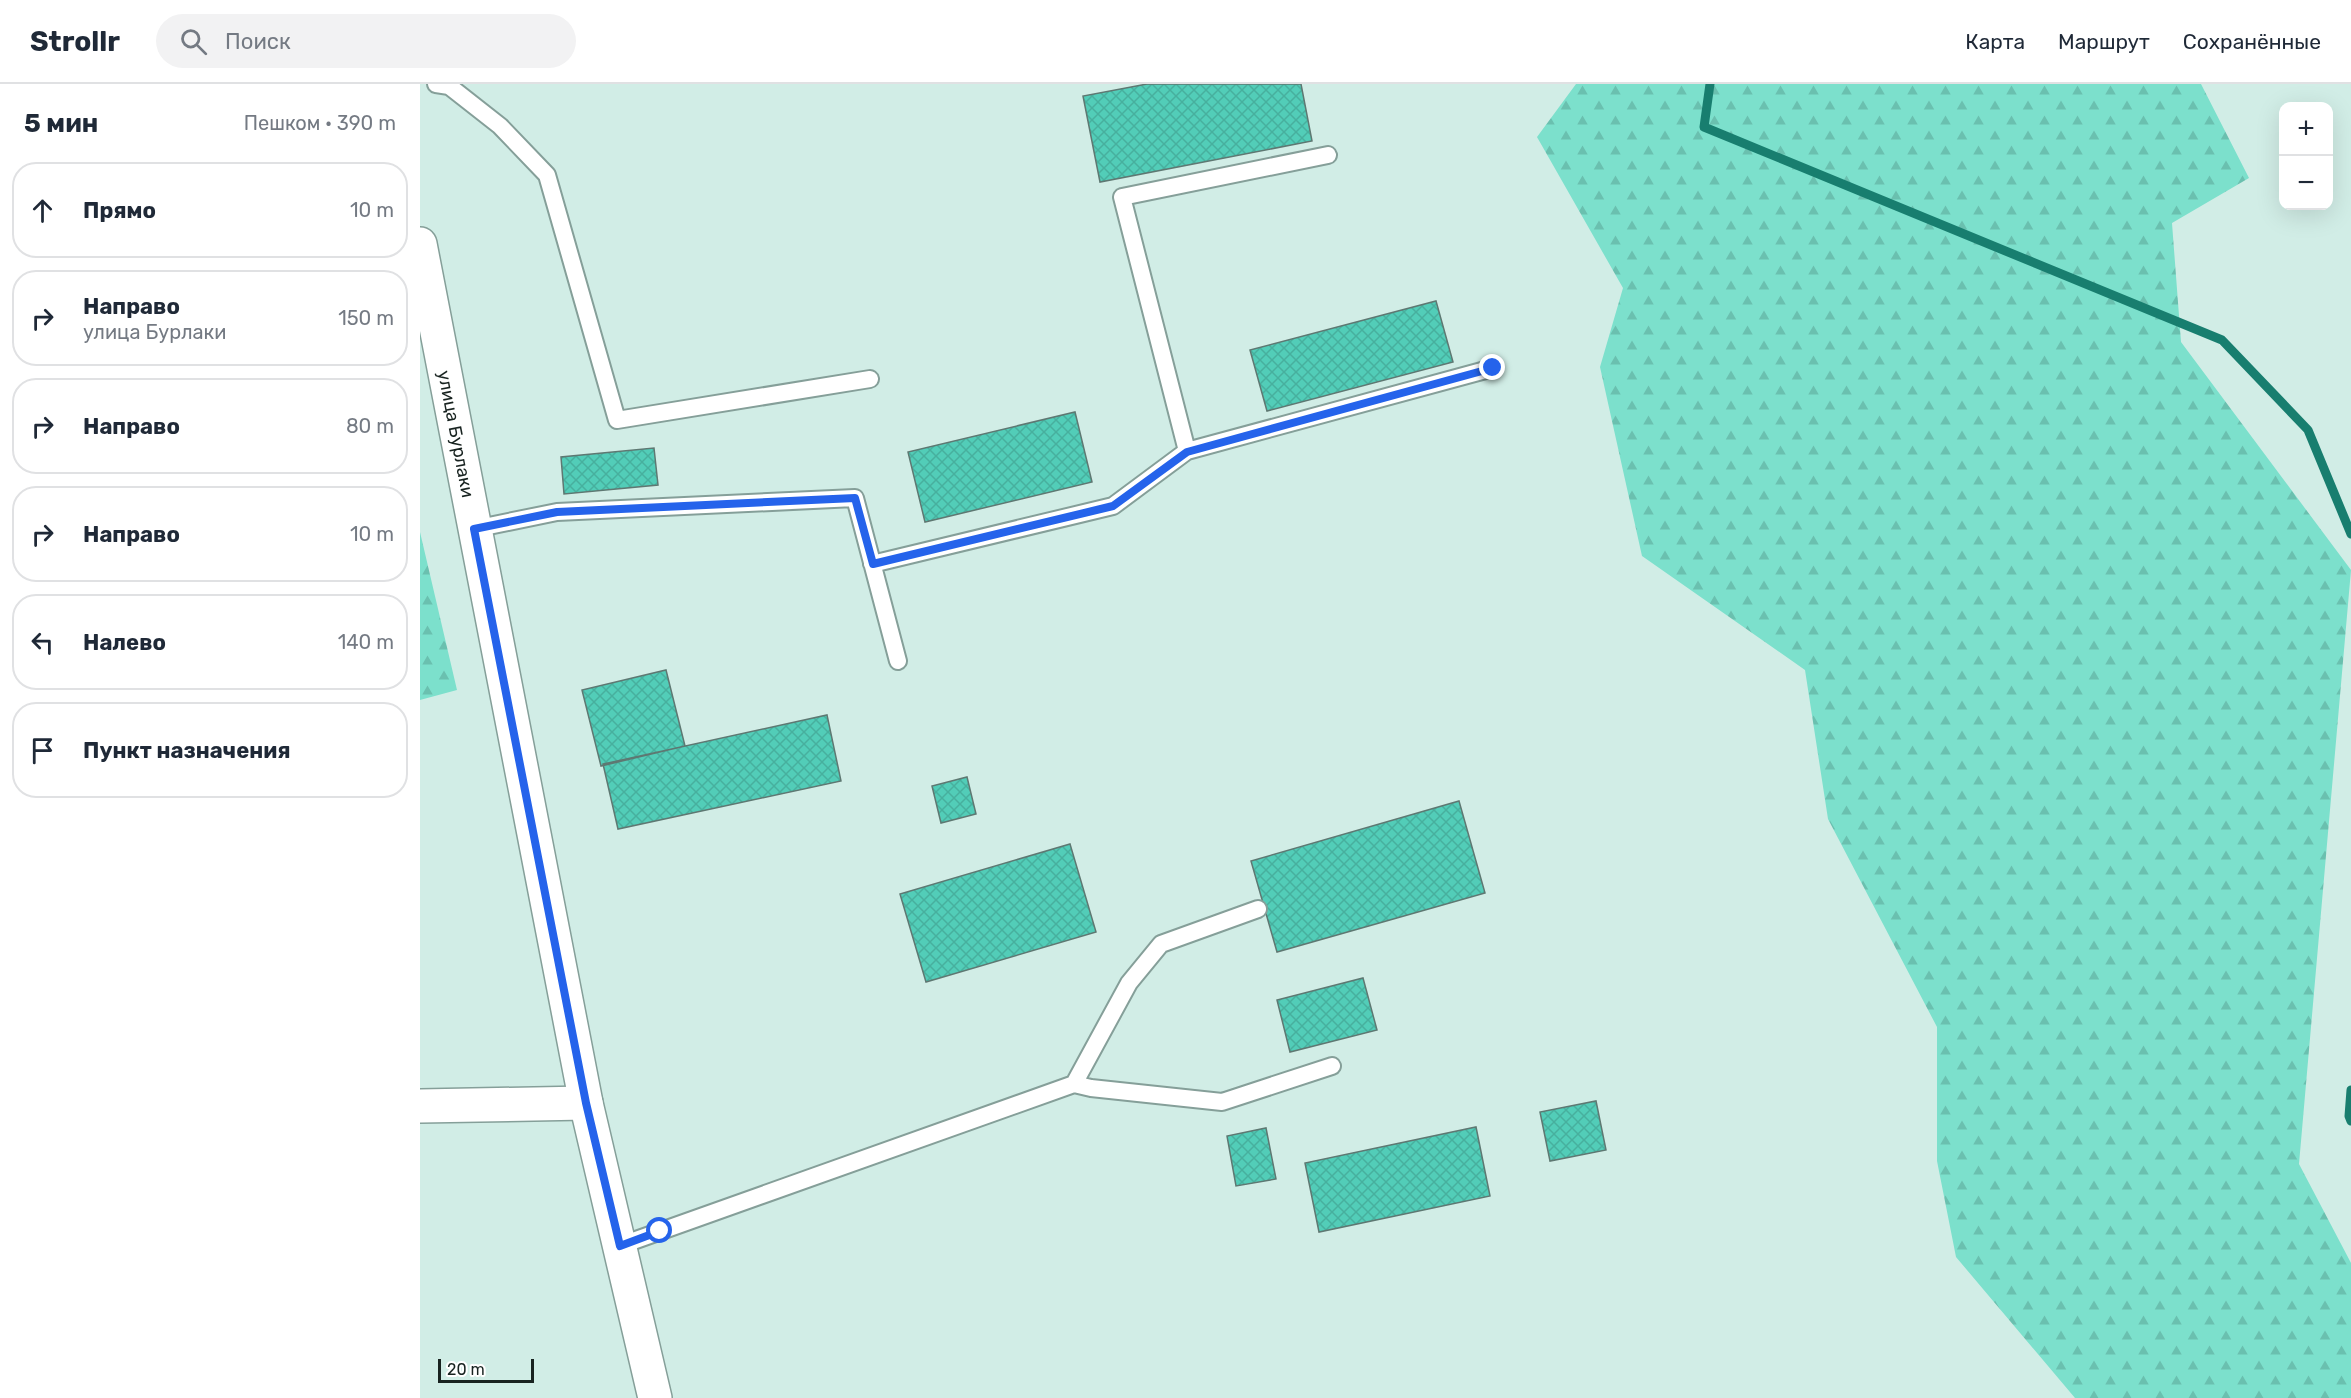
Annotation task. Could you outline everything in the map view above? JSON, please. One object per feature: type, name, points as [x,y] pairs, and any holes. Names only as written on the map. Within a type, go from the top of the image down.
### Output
[{"type":"street","name":"улица Бурлаки","points":[[420,244],[586,1103],[655,1398]]},
{"type":"street","points":[[420,1106],[586,1103]]},
{"type":"lane","points":[[436,84],[449,86],[500,126],[547,176],[617,420],[870,379]]},
{"type":"lane","points":[[1187,452],[1122,197],[1328,155]]},
{"type":"lane","points":[[873,564],[1113,506],[1187,452],[1493,368]]},
{"type":"lane","points":[[474,529],[557,512],[855,498],[898,661]]},
{"type":"lane","points":[[1074,1084],[1129,983],[1161,944],[1258,909]]},
{"type":"lane","points":[[620,1246],[1074,1084],[1091,1089],[1222,1102],[1332,1066]]},
{"type":"green space","points":[[1576,84],[2201,84],[2249,178],[2172,223],[2181,342],[2351,570],[2299,1164],[2351,1263],[2351,1398],[2075,1398],[1956,1257],[1937,1161],[1937,1027],[1828,819],[1805,670],[1642,556],[1600,367],[1623,288],[1537,137]]},
{"type":"green space","points":[[420,532],[457,690],[420,700]]},
{"type":"building","points":[[1147,84],[1301,84],[1312,141],[1100,182],[1083,96]]},
{"type":"building","points":[[1436,301],[1453,362],[1267,411],[1250,350]]},
{"type":"building","points":[[1075,412],[1092,482],[925,522],[908,452]]},
{"type":"building","points":[[654,448],[658,485],[564,494],[561,457]]},
{"type":"building","points":[[666,670],[685,746],[601,766],[582,690]]},
{"type":"building","points":[[827,715],[841,781],[618,829],[603,764]]},
{"type":"building","points":[[967,777],[976,814],[941,823],[932,786]]},
{"type":"building","points":[[1459,801],[1485,893],[1277,952],[1251,861]]},
{"type":"building","points":[[1070,844],[1096,932],[926,982],[900,894]]},
{"type":"building","points":[[1363,978],[1377,1030],[1290,1052],[1277,1000]]},
{"type":"building","points":[[1596,1101],[1606,1150],[1550,1161],[1540,1112]]},
{"type":"building","points":[[1476,1127],[1490,1196],[1319,1232],[1305,1163]]},
{"type":"building","points":[[1266,1128],[1276,1179],[1236,1186],[1227,1136]]},
{"type":"waterway","points":[[1710,84],[1704,127],[2222,340],[2308,430],[2351,534]]},
{"type":"waterway","points":[[2351,1090],[2349,1116],[2351,1121]]},
{"type":"route","points":[[660,1231],[620,1246],[586,1103],[474,529],[557,512],[855,498],[873,564],[1113,506],[1187,452],[1493,368]]}]
